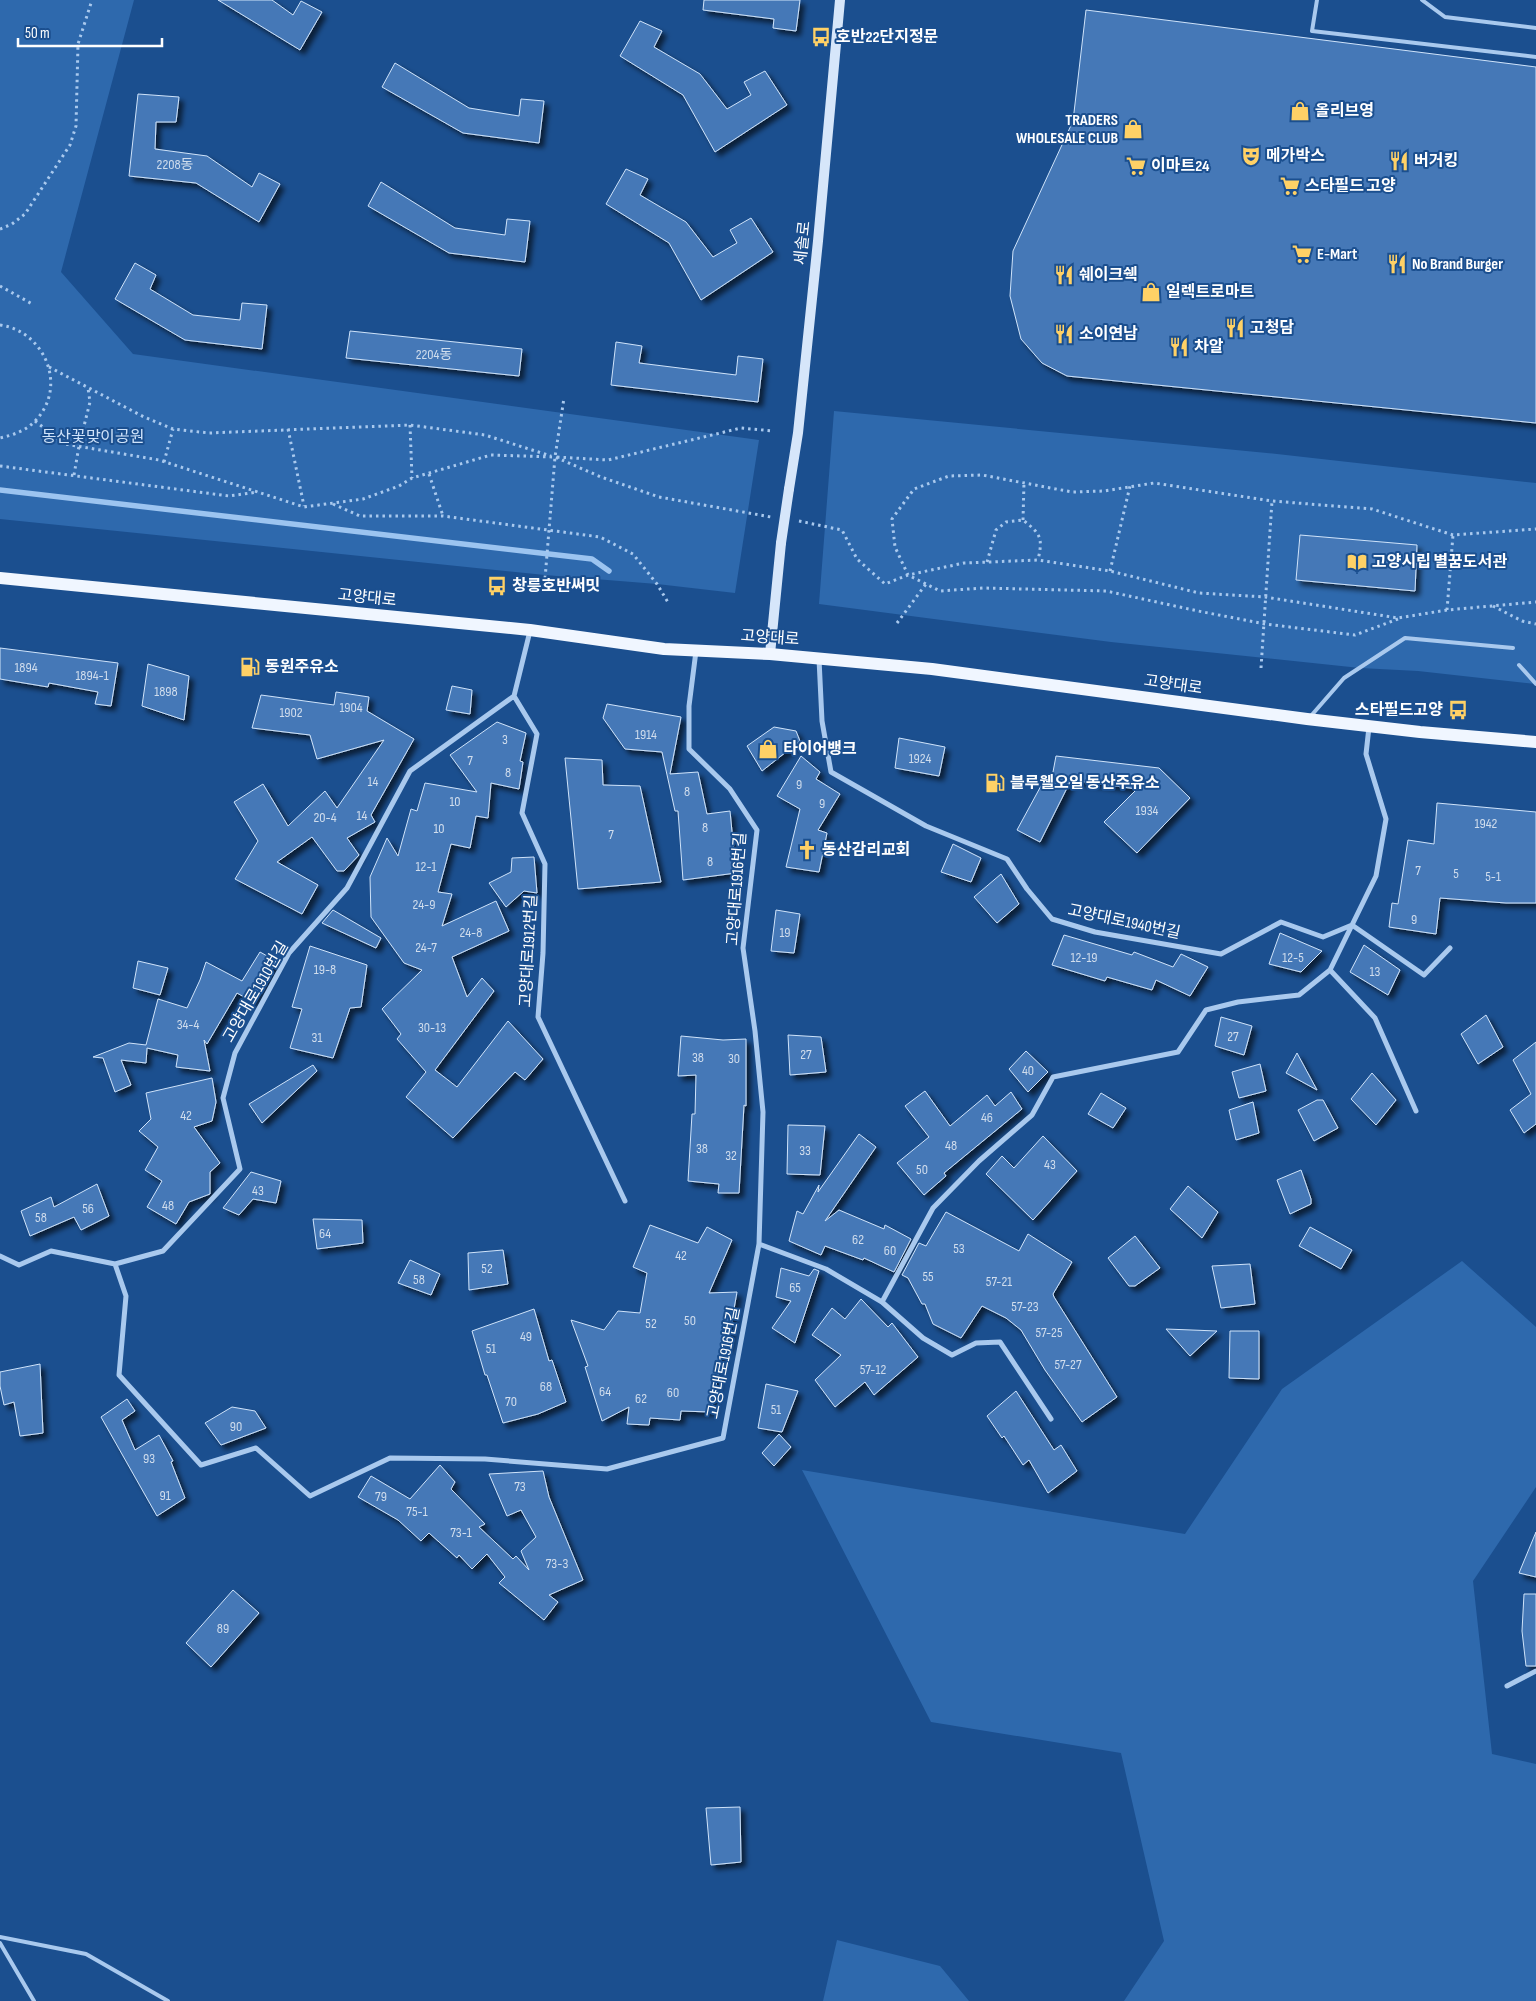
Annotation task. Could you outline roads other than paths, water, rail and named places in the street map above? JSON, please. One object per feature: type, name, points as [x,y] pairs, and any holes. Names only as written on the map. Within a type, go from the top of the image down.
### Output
[{"type":"main road","name":"고양대로","points":[[0,578],[530,630],[664,649],[770,654],[932,669],[1307,719],[1536,742]]},
{"type":"street","name":"세솔로","points":[[770,654],[781,543],[798,433],[818,250],[840,0]]},
{"type":"street","points":[[514,696],[530,630]]},
{"type":"street","name":"고양대로1916번길","points":[[115,1264],[126,1296],[119,1375],[200,1466],[256,1448],[310,1496],[390,1458],[485,1459],[607,1469],[722,1438],[759,1244],[763,1112],[755,1030],[743,948],[757,830],[730,789],[690,749],[689,706],[696,650]]},
{"type":"street","name":"고양대로1940번길","points":[[819,659],[822,722],[832,772],[926,826],[1006,859],[1027,889],[1052,919],[1096,932],[1221,954],[1281,922],[1322,937],[1352,925]]},
{"type":"street","name":"고양대로1912번길","points":[[514,696],[537,734],[522,814],[545,864],[543,953],[538,1017],[625,1201]]},
{"type":"street","name":"고양대로1910번길","points":[[0,1256],[19,1265],[51,1251],[115,1264],[163,1251],[240,1168],[223,1098],[235,1053],[289,953],[347,888],[410,771],[514,696]]},
{"type":"street","points":[[882,1302],[933,1208],[980,1161],[1032,1115],[1053,1077],[1178,1052],[1206,1010],[1238,1002],[1299,995],[1330,970],[1376,876],[1386,819],[1366,754],[1369,726]]},
{"type":"street","points":[[1352,925],[1424,975],[1450,948]]},
{"type":"street","points":[[1330,970],[1375,1018],[1416,1111]]},
{"type":"street","points":[[759,1244],[826,1269],[882,1302],[923,1338],[952,1355],[976,1343],[1000,1342],[1051,1419]]},
{"type":"street","points":[[1507,1686],[1536,1672]]},
{"type":"lane","points":[[1317,0],[1312,31],[1536,57]]},
{"type":"lane","points":[[1422,0],[1446,18],[1536,28]]},
{"type":"lane","points":[[1307,719],[1344,678],[1405,638],[1513,648]]},
{"type":"lane","points":[[1519,665],[1536,684]]},
{"type":"lane","points":[[0,1937],[86,1954],[168,2001]]},
{"type":"lane","points":[[0,1943],[34,2001]]},
{"type":"waterway","points":[[0,490],[592,559],[609,571]]},
{"type":"place","name":"호반22단지정문","points":[[821,37]]},
{"type":"place","name":"올리브영","points":[[1300,111]]},
{"type":"place","name":"TRADERS WHOLESALE CLUB","points":[[1133,129]]},
{"type":"place","name":"메가박스","points":[[1251,156]]},
{"type":"place","name":"버거킹","points":[[1399,161]]},
{"type":"place","name":"이마트24","points":[[1136,166]]},
{"type":"place","name":"스타필드 고양","points":[[1290,186]]},
{"type":"place","name":"E-Mart","points":[[1302,254]]},
{"type":"place","name":"No Brand Burger","points":[[1397,264]]},
{"type":"place","name":"쉐이크쉑","points":[[1064,275]]},
{"type":"place","name":"일렉트로마트","points":[[1151,292]]},
{"type":"place","name":"고청담","points":[[1235,328]]},
{"type":"place","name":"소이연남","points":[[1064,334]]},
{"type":"place","name":"차알","points":[[1179,347]]},
{"type":"place","name":"고양시립 별꿈도서관","points":[[1357,562]]},
{"type":"place","name":"창릉호반써밋","points":[[497,586]]},
{"type":"place","name":"동원주유소","points":[[250,667]]},
{"type":"place","name":"스타필드고양","points":[[1458,710]]},
{"type":"place","name":"타이어뱅크","points":[[768,749]]},
{"type":"place","name":"블루웰오일 동산주유소","points":[[995,783]]},
{"type":"place","name":"동산감리교회","points":[[807,850]]},
{"type":"park label","name":"동산꽃맞이공원","points":[[93,437]]}]
